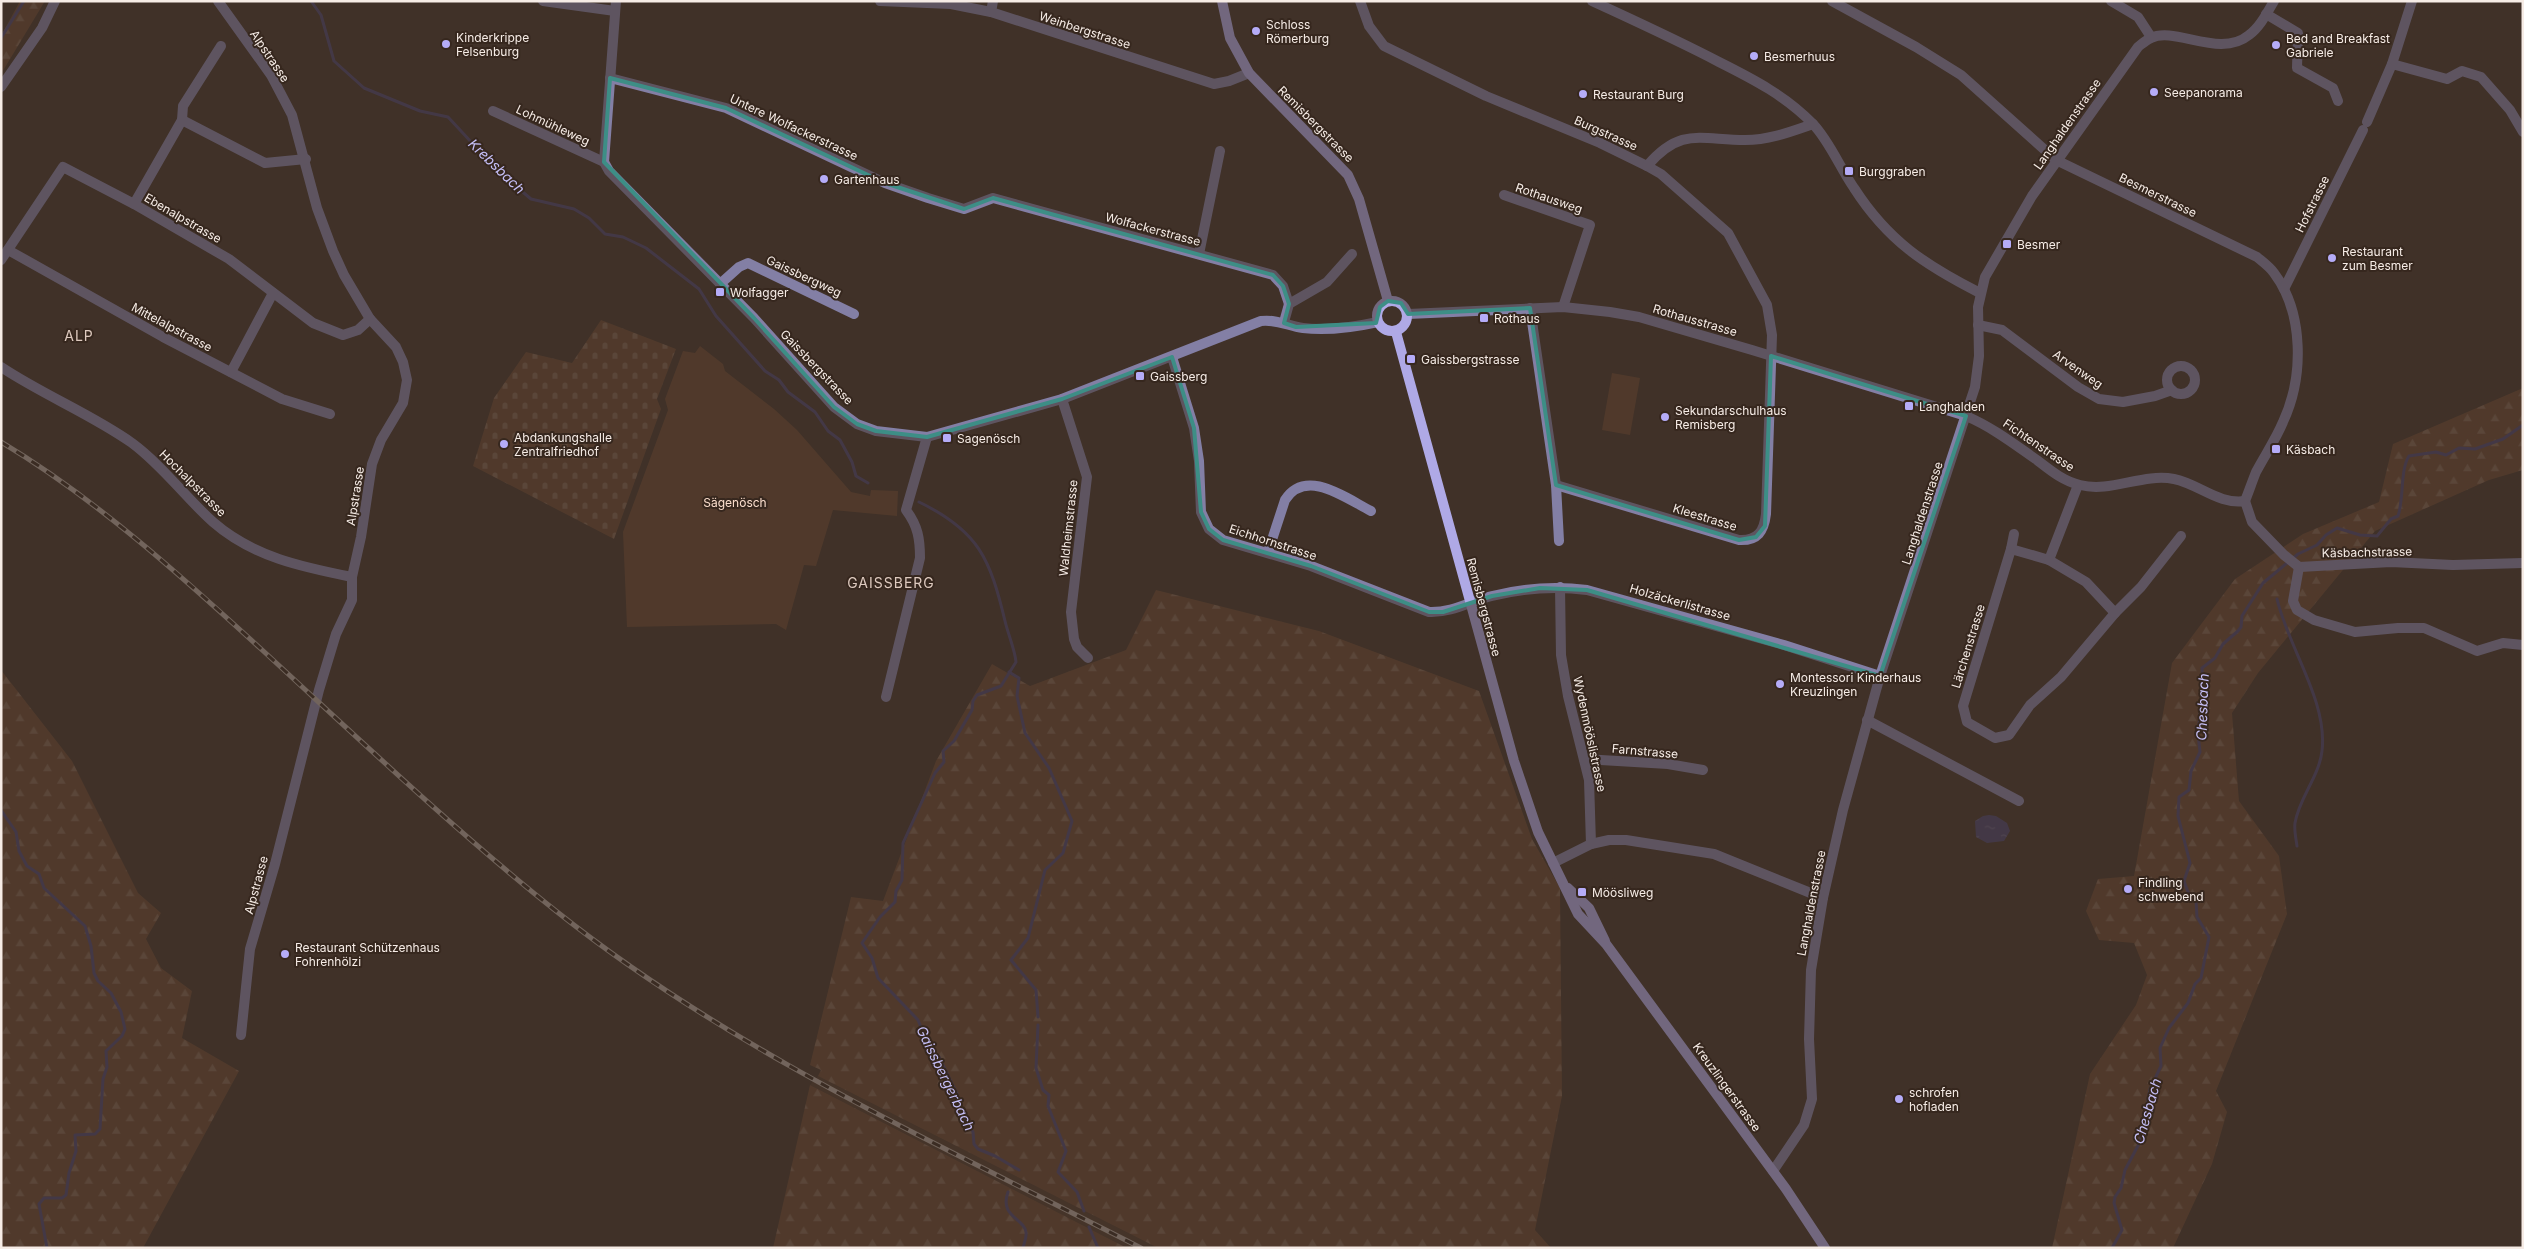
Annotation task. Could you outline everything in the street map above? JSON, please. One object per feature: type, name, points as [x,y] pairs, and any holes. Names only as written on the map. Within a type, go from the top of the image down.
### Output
[{"type":"street","points":[[1,87],[42,28],[55,1]]},
{"type":"street","name":"Alpstrasse","points":[[218,1],[271,75],[292,115],[318,208],[333,251],[344,275],[370,319],[396,347],[403,362],[407,380],[403,403],[381,440],[372,464],[361,537],[352,577],[352,600],[336,634],[322,681],[275,864],[250,949],[241,1035]]},
{"type":"street","points":[[542,1],[615,6],[604,162]]},
{"type":"street","name":"Weinbergstrasse","points":[[880,1],[951,4],[991,12],[1214,84],[1230,81],[1249,73]]},
{"type":"street","points":[[991,12],[993,1]]},
{"type":"street","name":"Remisbergstrasse","points":[[1222,1],[1230,38],[1249,73],[1348,175],[1359,199],[1388,302]]},
{"type":"street","name":"Burgstrasse","points":[[1360,1],[1368,26],[1384,46],[1486,96],[1600,143],[1661,174],[1728,233],[1767,305],[1772,335],[1771,356]]},
{"type":"street","points":[[1592,1],[1676,40],[1764,86],[1788,102],[1812,124],[1855,190],[1894,239],[1934,269],[1980,293]]},
{"type":"street","name":"Besmerstrasse","points":[[1832,1],[1916,47],[1961,75],[2056,160],[2257,257],[2273,271],[2284,289],[2295,320],[2297,341],[2293,396],[2283,422],[2257,470],[2245,501]]},
{"type":"street","points":[[2111,1],[2138,17],[2151,37],[2165,36],[2224,44],[2237,42],[2248,36],[2274,1]]},
{"type":"street","name":"Hofstrasse","points":[[2284,289],[2365,126],[2392,64],[2412,1]]},
{"type":"street","points":[[2266,14],[2298,33],[2298,68],[2332,88],[2338,101]]},
{"type":"street","name":"Langhaldenstrasse","points":[[1772,1171],[1804,1125],[1812,1099],[1809,1039],[1811,970],[1823,898],[1843,810],[1867,720],[1966,416],[1978,372],[1980,293],[1994,257],[2056,160],[2138,47],[2151,37]]},
{"type":"street","points":[[134,204],[182,120],[183,106],[221,46]]},
{"type":"street","points":[[2392,64],[2447,79],[2462,71],[2481,77],[2510,110],[2523,132]]},
{"type":"street","name":"Untere Wolfackerstrasse","points":[[610,78],[726,108],[885,183],[928,198],[964,209],[993,198]]},
{"type":"street","name":"Lohmühleweg","points":[[493,111],[604,162]]},
{"type":"street","points":[[182,120],[265,163],[306,160]]},
{"type":"street","points":[[1646,166],[1668,146],[1682,139],[1699,136],[1744,140],[1765,139],[1812,124]]},
{"type":"street","points":[[1199,254],[1220,151]]},
{"type":"street","name":"Gaissbergstrasse","points":[[604,162],[609,171],[720,284],[834,407],[849,418],[876,431],[927,437],[1062,399],[1261,321],[1284,322],[1307,328],[1354,327],[1378,322]]},
{"type":"street","name":"Ebenalpstrasse","points":[[8,250],[22,225],[63,167],[134,204],[229,259],[313,323],[343,335],[358,330],[370,319]]},
{"type":"street","name":"Rothausweg","points":[[1504,195],[1590,225],[1563,307]]},
{"type":"street","name":"Wolfackerstrasse","points":[[993,198],[1273,274],[1283,286],[1289,304]]},
{"type":"street","points":[[1,260],[8,250]]},
{"type":"street","name":"Mittelalpstrasse","points":[[8,250],[163,337],[282,399],[330,414]]},
{"type":"street","points":[[1284,322],[1289,304],[1327,282],[1352,254]]},
{"type":"street","name":"Gaissbergweg","points":[[720,284],[739,266],[748,264],[854,314]]},
{"type":"street","points":[[231,372],[273,294]]},
{"type":"street","points":[[1388,302],[1401,303],[1408,314],[1405,325],[1396,332],[1386,330],[1378,322],[1380,308],[1388,302]]},
{"type":"street","name":"Rothausstrasse","points":[[1408,314],[1563,307],[1640,317],[1966,416]]},
{"type":"street","points":[[1530,308],[1556,485],[1559,541]]},
{"type":"street","name":"Arvenweg","points":[[1978,325],[2002,330],[2078,387],[2099,399],[2123,402],[2155,396],[2172,390]]},
{"type":"street","name":"Remisbergstrasse","points":[[1396,332],[1524,798],[1552,864],[1578,914],[1606,944]]},
{"type":"street","name":"Kleestrasse","points":[[1556,485],[1739,540],[1756,537],[1762,532],[1766,514],[1771,356]]},
{"type":"street","name":"Eichhornstrasse","points":[[1172,357],[1194,428],[1204,522],[1209,529],[1223,540],[1268,552],[1430,612],[1443,612],[1470,603]]},
{"type":"street","name":"Hochalpstrasse","points":[[1,367],[28,385],[112,429],[147,454],[169,474],[199,508],[229,535],[278,560],[352,577]]},
{"type":"street","name":"Waldheimstrasse","points":[[1062,399],[1087,477],[1070,612],[1077,647],[1088,658]]},
{"type":"street","name":"Fichtenstrasse","points":[[1966,416],[1986,424],[2060,477],[2078,484],[2101,486],[2140,478],[2163,478],[2188,483],[2231,502],[2245,501]]},
{"type":"street","points":[[886,697],[920,558],[920,538],[915,522],[906,510],[927,437]]},
{"type":"street","points":[[1268,552],[1285,500],[1289,493],[1299,488],[1311,484],[1320,486],[1371,512]]},
{"type":"street","points":[[2049,560],[2078,484]]},
{"type":"street","points":[[2245,501],[2252,522],[2293,562],[2293,601],[2297,610],[2314,620],[2355,632],[2398,628],[2424,628],[2477,651],[2503,643],[2523,645]]},
{"type":"street","name":"Lärchenstrasse","points":[[2014,534],[1963,706],[1967,722],[1995,738],[2009,735],[2030,705],[2061,677],[2115,613],[2141,587],[2181,536]]},
{"type":"street","points":[[2011,549],[2049,560],[2086,582],[2115,613]]},
{"type":"street","name":"Käsbachstrasse","points":[[2293,562],[2391,562],[2453,565],[2523,563]]},
{"type":"street","name":"Holzäckerlistrasse","points":[[1470,603],[1492,596],[1560,587],[1622,599],[1784,644],[1880,676]]},
{"type":"street","name":"Wydenmööslistrasse","points":[[1560,587],[1561,655],[1568,696],[1584,759],[1591,798],[1591,844]]},
{"type":"street","points":[[1867,720],[2019,801]]},
{"type":"street","name":"Farnstrasse","points":[[1584,759],[1668,764],[1703,770]]},
{"type":"street","points":[[1552,864],[1591,844],[1609,840],[1626,840],[1714,854],[1823,898]]},
{"type":"street","name":"Kreuzlingerstrasse","points":[[1606,944],[1772,1171],[1824,1248]]},
{"type":"highlighted area","points":[[610,78],[726,108],[885,183],[964,209],[993,198],[1273,275],[1283,286],[1289,304],[1284,323],[1296,327],[1376,323],[1380,307],[1388,301],[1401,303],[1408,314],[1530,308],[1556,485],[1739,540],[1756,537],[1765,526],[1771,356],[1966,416],[1880,676],[1587,590],[1540,588],[1492,596],[1443,612],[1429,612],[1311,566],[1223,540],[1209,529],[1201,512],[1194,428],[1172,357],[1062,399],[927,437],[876,431],[857,424],[834,407],[754,318],[604,162]]},
{"type":"shaded area","points":[[818,1076],[1158,1248],[1127,1248],[810,1085]]},
{"type":"green space","points":[[20,1],[45,1],[1,74],[1,36]]},
{"type":"green space","points":[[601,320],[676,349],[657,399],[661,409],[614,539],[473,466],[494,398],[526,352],[572,363]]},
{"type":"green space","name":"Sägenösch","points":[[700,346],[723,364],[725,371],[774,409],[797,430],[851,492],[870,496],[871,490],[898,491],[897,516],[833,510],[816,566],[804,565],[786,630],[776,624],[627,627],[623,532],[668,410],[665,399],[683,351],[695,353]]},
{"type":"green space","points":[[1612,373],[1640,378],[1630,435],[1602,430]]},
{"type":"green space","points":[[2523,388],[2523,470],[2489,480],[2375,531],[2258,673],[2232,713],[2239,801],[2279,856],[2287,914],[2216,1091],[2227,1112],[2212,1164],[2173,1248],[2052,1248],[2090,1074],[2136,1005],[2147,975],[2134,943],[2099,940],[2086,911],[2098,879],[2134,876],[2172,663],[2235,579],[2303,534],[2379,502],[2393,444]]},
{"type":"green space","points":[[1156,590],[1319,631],[1479,691],[1532,839],[1560,888],[1562,1096],[1535,1230],[1551,1248],[1158,1248],[818,1076],[821,1070],[810,1065],[851,897],[883,901],[936,761],[992,664],[1030,686],[1126,650]]},
{"type":"green space","points":[[1,670],[72,761],[138,893],[161,913],[146,939],[161,968],[192,991],[182,1038],[239,1071],[143,1248],[1,1248]]},
{"type":"green space","points":[[810,1085],[1127,1248],[773,1248]]},
{"type":"water","points":[[1989,815],[1996,816],[2007,823],[2010,831],[2004,841],[1987,843],[1976,837],[1975,821]]},
{"type":"waterway","points":[[1,38],[24,1]]},
{"type":"waterway","name":"Krebsbach","points":[[311,1],[321,15],[334,61],[364,88],[420,111],[448,117],[498,171],[531,199],[574,209],[589,218],[605,234],[623,237],[646,248],[699,289],[716,316],[765,371],[779,380],[788,392],[815,412],[828,431],[840,440],[852,462],[856,476],[868,483]]},
{"type":"waterway","name":"Chesbach","points":[[2112,1248],[2122,1230],[2114,1203],[2115,1197],[2121,1188],[2125,1170],[2140,1142],[2150,1089],[2161,1066],[2160,1048],[2169,1028],[2188,1003],[2195,984],[2201,978],[2209,937],[2197,917],[2196,901],[2188,892],[2184,881],[2190,863],[2178,816],[2179,797],[2189,790],[2191,771],[2200,752],[2198,734],[2203,685],[2202,668],[2215,658],[2223,644],[2241,627],[2242,616],[2263,583],[2298,554],[2317,545],[2326,535],[2337,528],[2360,535],[2377,536],[2391,519],[2398,516],[2404,469],[2409,456],[2436,452],[2446,455],[2459,448],[2475,449],[2503,439],[2523,425]]},
{"type":"waterway","name":"Gaissbergerbach","points":[[919,502],[956,524],[979,549],[994,580],[1016,662],[1001,686],[977,695],[973,701],[972,710],[954,741],[943,751],[944,762],[935,773],[903,843],[902,880],[896,891],[895,902],[880,917],[862,943],[872,958],[878,978],[918,1020],[930,1049],[939,1057],[957,1094],[960,1112],[973,1132],[974,1144],[978,1149],[995,1156],[1019,1170]]},
{"type":"waterway","points":[[2277,599],[2282,617],[2313,694],[2322,732],[2320,761],[2300,805],[2295,823],[2297,846]]},
{"type":"waterway","points":[[1009,672],[1019,678],[1017,696],[1025,733],[1049,768],[1072,821],[1063,853],[1045,870],[1028,938],[1011,960],[1036,990],[1038,1017]]},
{"type":"waterway","points":[[1,810],[16,832],[19,851],[27,866],[39,874],[44,888],[85,926],[91,946],[94,973],[98,981],[111,993],[121,1012],[125,1029],[122,1036],[106,1051],[107,1067],[103,1079],[100,1129],[95,1134],[75,1135],[76,1151],[69,1173],[66,1195],[62,1198],[44,1198],[39,1204],[47,1248]]},
{"type":"waterway","points":[[1038,1025],[1036,1068],[1043,1090],[1049,1095],[1048,1106],[1066,1151],[1058,1172],[1077,1192],[1084,1211]]},
{"type":"waterway","name":"Gaissbergerbach","points":[[1008,1192],[1006,1200],[1009,1212],[1021,1223],[1026,1232],[1023,1248]]},
{"type":"waterway","points":[[1089,1227],[1098,1248]]},
{"type":"railway","points":[[1,442],[70,488],[168,565],[480,848],[556,911],[624,962],[694,1009],[840,1094],[1141,1248]]},
{"type":"place","name":"Schloss Römerburg","points":[[1256,31]]},
{"type":"place","name":"Kinderkrippe Felsenburg","points":[[446,44]]},
{"type":"place","name":"Bed and Breakfast Gabriele","points":[[2276,45]]},
{"type":"place","name":"Besmerhuus","points":[[1754,56]]},
{"type":"place","name":"Seepanorama","points":[[2154,92]]},
{"type":"place","name":"Restaurant Burg","points":[[1583,94]]},
{"type":"place","name":"Burggraben","points":[[1849,171]]},
{"type":"place","name":"Gartenhaus","points":[[824,179]]},
{"type":"place","name":"Besmer","points":[[2007,244]]},
{"type":"place","name":"Restaurant zum Besmer","points":[[2332,258]]},
{"type":"place","name":"Wolfagger","points":[[720,292]]},
{"type":"place","name":"Rothaus","points":[[1484,318]]},
{"type":"place","name":"Gaissbergstrasse","points":[[1411,359]]},
{"type":"place","name":"Gaissberg","points":[[1140,376]]},
{"type":"place","name":"Langhalden","points":[[1909,406]]},
{"type":"place","name":"Sekundarschulhaus Remisberg","points":[[1665,417]]},
{"type":"place","name":"Sagenösch","points":[[947,438]]},
{"type":"place","name":"Abdankungshalle Zentralfriedhof","points":[[504,444]]},
{"type":"place","name":"Käsbach","points":[[2276,449]]},
{"type":"place","name":"Montessori Kinderhaus Kreuzlingen","points":[[1780,684]]},
{"type":"place","name":"Findling schwebend","points":[[2128,889]]},
{"type":"place","name":"Möösliweg","points":[[1582,892]]},
{"type":"place","name":"Restaurant Schützenhaus Fohrenhölzi","points":[[285,954]]},
{"type":"place","name":"schrofen hofladen","points":[[1899,1099]]},
{"type":"district","name":"ALP","points":[[79,335]]},
{"type":"district","name":"GAISSBERG","points":[[891,582]]}]
